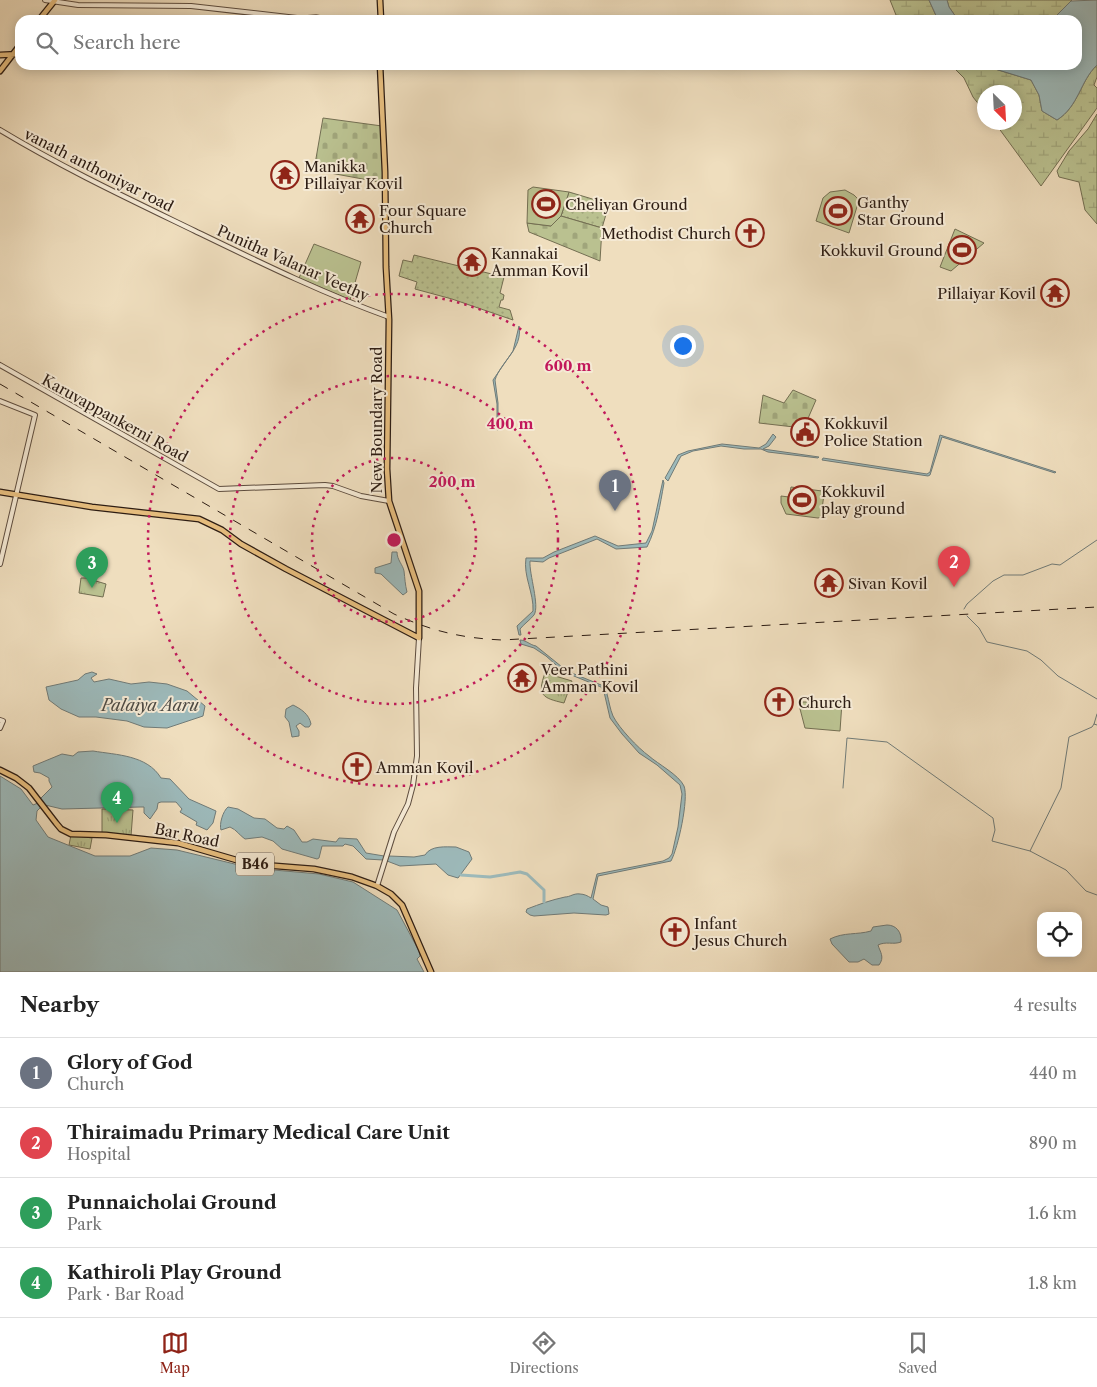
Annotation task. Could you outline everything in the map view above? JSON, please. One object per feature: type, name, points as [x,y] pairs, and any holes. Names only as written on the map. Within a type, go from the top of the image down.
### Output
[{"type":"main road","points":[[380,0],[381,15]]},
{"type":"main road","points":[[43,15],[56,1]]},
{"type":"main road","points":[[0,71],[15,51]]},
{"type":"main road","points":[[0,55],[13,54]]},
{"type":"main road","name":"New Boundary Road","points":[[380,70],[389,317],[387,469],[389,501],[419,591],[419,638]]},
{"type":"main road","points":[[0,492],[92,507],[199,519],[222,530],[241,544],[286,569],[419,638]]},
{"type":"main road","name":"Bar Road","points":[[0,770],[29,788],[56,823],[71,834],[106,835],[178,843],[250,864],[314,869],[352,877],[376,886],[391,894],[402,905],[431,972]]},
{"type":"street","points":[[45,0],[78,5],[190,6],[271,15]]},
{"type":"street","name":"vanath anthoniyar road","points":[[0,130],[61,165],[188,228]]},
{"type":"street","name":"Punitha Valanar Veethy","points":[[188,228],[348,302],[389,317]]},
{"type":"street","name":"Karuvappankerni Road","points":[[0,365],[219,490],[325,485],[361,496],[389,501]]},
{"type":"street","points":[[0,401],[35,415],[0,564]]},
{"type":"street","name":"New Boundary Road","points":[[376,886],[394,832],[408,804],[413,785],[417,756],[416,688],[419,638]]},
{"type":"street","points":[[0,728],[2,721]]},
{"type":"green space","points":[[890,0],[929,0],[936,15],[896,15]]},
{"type":"green space","points":[[947,0],[1072,0],[1057,15],[955,15]]},
{"type":"green space","points":[[1097,65],[1097,77],[1094,85],[1097,88],[1097,108],[1041,186],[1000,130],[1022,130],[1022,85],[977,85],[977,102],[964,78],[956,70],[998,70],[1031,80],[1039,95],[1042,111],[1057,120],[1070,108],[1091,71]]},
{"type":"green space","points":[[1097,114],[1097,224],[1085,210],[1079,182],[1059,177],[1057,171],[1069,151],[1088,129]]},
{"type":"green space","points":[[323,118],[382,126],[382,181],[314,170]]},
{"type":"green space","name":"Cheliyan Ground","points":[[533,187],[569,192],[561,216],[551,226],[527,223],[528,190]]},
{"type":"green space","name":"Ganthy Star Ground","points":[[845,190],[859,200],[849,233],[816,221],[823,198],[830,192]]},
{"type":"green space","points":[[569,192],[609,204],[602,228],[561,216]]},
{"type":"green space","points":[[561,216],[602,228],[600,261],[529,232],[527,223],[551,226]]},
{"type":"green space","name":"Kokkuvil Ground","points":[[955,229],[984,243],[951,271],[940,267]]},
{"type":"green space","points":[[314,244],[361,262],[350,300],[299,278]]},
{"type":"green space","points":[[414,255],[504,277],[500,293],[504,295],[499,307],[510,310],[513,320],[452,299],[415,289],[417,282],[399,276],[403,260],[412,262]]},
{"type":"green space","points":[[793,390],[816,400],[806,423],[796,420],[794,427],[759,423],[763,395],[784,403]]},
{"type":"green space","name":"Kokkuvil play ground","points":[[791,487],[822,491],[824,494],[821,517],[786,514],[781,503],[781,496],[789,497]]},
{"type":"green space","points":[[81,578],[106,584],[103,597],[79,593]]},
{"type":"green space","points":[[545,673],[572,681],[564,703],[546,697],[543,694],[542,686]]},
{"type":"green space","points":[[802,702],[842,702],[840,731],[805,728],[799,705]]},
{"type":"green space","points":[[102,809],[133,810],[131,836],[102,833]]},
{"type":"green space","points":[[71,835],[92,838],[90,849],[69,845]]},
{"type":"water","points":[[929,0],[947,0],[955,15],[936,15]]},
{"type":"water","points":[[1097,0],[1097,65],[1091,71],[1070,108],[1057,120],[1042,111],[1039,95],[1031,80],[998,70],[1082,70],[1082,15],[1057,15],[1071,1]]},
{"type":"water","points":[[519,326],[518,341],[513,351]]},
{"type":"water","points":[[500,370],[495,380],[500,425],[497,430],[497,404],[493,380]]},
{"type":"water","points":[[773,434],[776,437],[769,446],[763,449],[819,457],[721,446],[693,451],[681,456],[668,481],[665,478],[678,455],[688,451],[722,444],[759,448],[766,444]]},
{"type":"water","points":[[940,435],[1056,472],[942,437],[930,475],[928,476],[822,460],[823,458],[927,474],[930,472]]},
{"type":"water","points":[[663,480],[658,516],[647,547],[616,549],[597,539],[543,562],[530,561],[536,611],[520,629],[521,635],[519,635],[517,626],[533,611],[525,565],[526,558],[543,558],[595,536],[618,546],[646,543],[652,531]]},
{"type":"water","points":[[392,552],[397,552],[404,571],[407,592],[403,595],[381,574],[375,573],[375,568],[391,563]]},
{"type":"water","points":[[520,640],[536,646],[567,671],[606,687],[609,690],[607,694],[612,713],[629,738],[673,774],[684,786],[685,801],[682,824],[671,861],[598,876],[593,899],[601,905],[608,907],[609,914],[606,915],[574,913],[534,916],[526,912],[527,909],[536,905],[576,894],[583,894],[591,898],[597,874],[663,861],[669,858],[672,854],[678,827],[682,794],[680,785],[657,765],[639,753],[622,734],[610,718],[601,687],[564,672],[534,648],[521,644]]},
{"type":"water","name":"Palaiya Aaru","points":[[92,672],[97,674],[91,678],[94,682],[109,679],[131,684],[149,682],[167,684],[187,691],[205,706],[203,716],[167,728],[144,727],[127,721],[79,717],[61,709],[49,700],[46,687],[78,680],[85,674]]},
{"type":"water","points":[[293,705],[307,715],[311,724],[309,727],[305,727],[300,723],[296,726],[299,736],[292,737],[289,722],[285,717],[286,709]]},
{"type":"water","points":[[93,751],[140,760],[155,770],[161,778],[170,779],[189,799],[216,811],[213,823],[207,830],[196,825],[197,822],[180,812],[182,809],[176,802],[158,803],[157,809],[150,819],[144,813],[144,807],[62,809],[45,805],[40,799],[52,787],[49,778],[34,772],[33,766],[62,754],[73,756],[78,752]]},
{"type":"water","points":[[0,776],[21,789],[33,805],[38,803],[41,807],[37,811],[36,820],[48,837],[95,856],[130,856],[151,848],[177,850],[251,868],[319,874],[353,882],[397,910],[419,951],[420,956],[417,959],[424,972],[0,972]]},
{"type":"water","points":[[228,807],[238,809],[254,818],[265,819],[277,828],[284,829],[287,826],[294,830],[302,842],[313,839],[336,842],[339,838],[357,839],[366,853],[384,856],[383,860],[366,859],[353,846],[345,844],[343,846],[322,846],[319,858],[317,859],[282,849],[273,841],[262,837],[245,839],[230,827],[221,830],[222,818]]},
{"type":"water","points":[[456,847],[469,852],[472,859],[458,878],[448,875],[436,864],[400,866],[387,861],[389,856],[414,857],[425,855],[435,848]]},
{"type":"water","points":[[893,926],[898,930],[901,942],[878,945],[882,957],[879,965],[872,965],[864,959],[858,962],[849,962],[832,944],[830,939],[840,935],[871,931],[873,927]]},
{"type":"waterway","points":[[964,609],[967,604],[993,581],[1004,575],[1023,575],[1052,564],[1060,565],[1097,540]]},
{"type":"waterway","points":[[967,616],[979,628],[987,642],[1027,651],[1041,660],[1058,676],[1097,699]]},
{"type":"waterway","points":[[1097,714],[1094,724],[1097,725]]},
{"type":"waterway","points":[[1094,724],[1092,727],[1069,737],[1061,788],[1030,851],[1066,870],[1086,891],[1097,895]]},
{"type":"waterway","points":[[843,788],[847,738],[887,742],[993,818],[995,830],[992,841],[1030,851]]},
{"type":"waterway","points":[[461,875],[490,877],[520,872],[527,874],[544,890],[544,902]]},
{"type":"railway","points":[[0,384],[394,614],[421,625],[459,635],[502,640],[1097,607]]},
{"type":"place","name":"Manikka Pillaiyar Kovil","points":[[285,175]]},
{"type":"place","name":"Cheliyan Ground","points":[[546,204]]},
{"type":"place","name":"Ganthy Star Ground","points":[[838,211]]},
{"type":"place","name":"Four Square Church","points":[[360,219]]},
{"type":"place","name":"Methodist Church","points":[[750,233]]},
{"type":"place","name":"Kokkuvil Ground","points":[[962,250]]},
{"type":"place","name":"Kannakai Amman Kovil","points":[[472,262]]},
{"type":"place","name":"Pillaiyar Kovil","points":[[1055,293]]},
{"type":"place","name":"Kokkuvil Police Station","points":[[805,432]]},
{"type":"place","name":"Kokkuvil play ground","points":[[802,500]]},
{"type":"place","name":"Glory of God","points":[[615,511]]},
{"type":"place","name":"Sivan Kovil","points":[[829,583]]},
{"type":"place","name":"Thiraimadu Primary Medical Care Unit","points":[[954,587]]},
{"type":"place","name":"Punnaicholai Ground","points":[[92,588]]},
{"type":"place","name":"Veer Pathini Amman Kovil","points":[[522,678]]},
{"type":"place","name":"Church","points":[[779,702]]},
{"type":"place","name":"Amman Kovil","points":[[357,767]]},
{"type":"place","name":"Kathiroli Play Ground","points":[[117,823]]},
{"type":"place","name":"Infant Jesus Church","points":[[675,932]]}]
